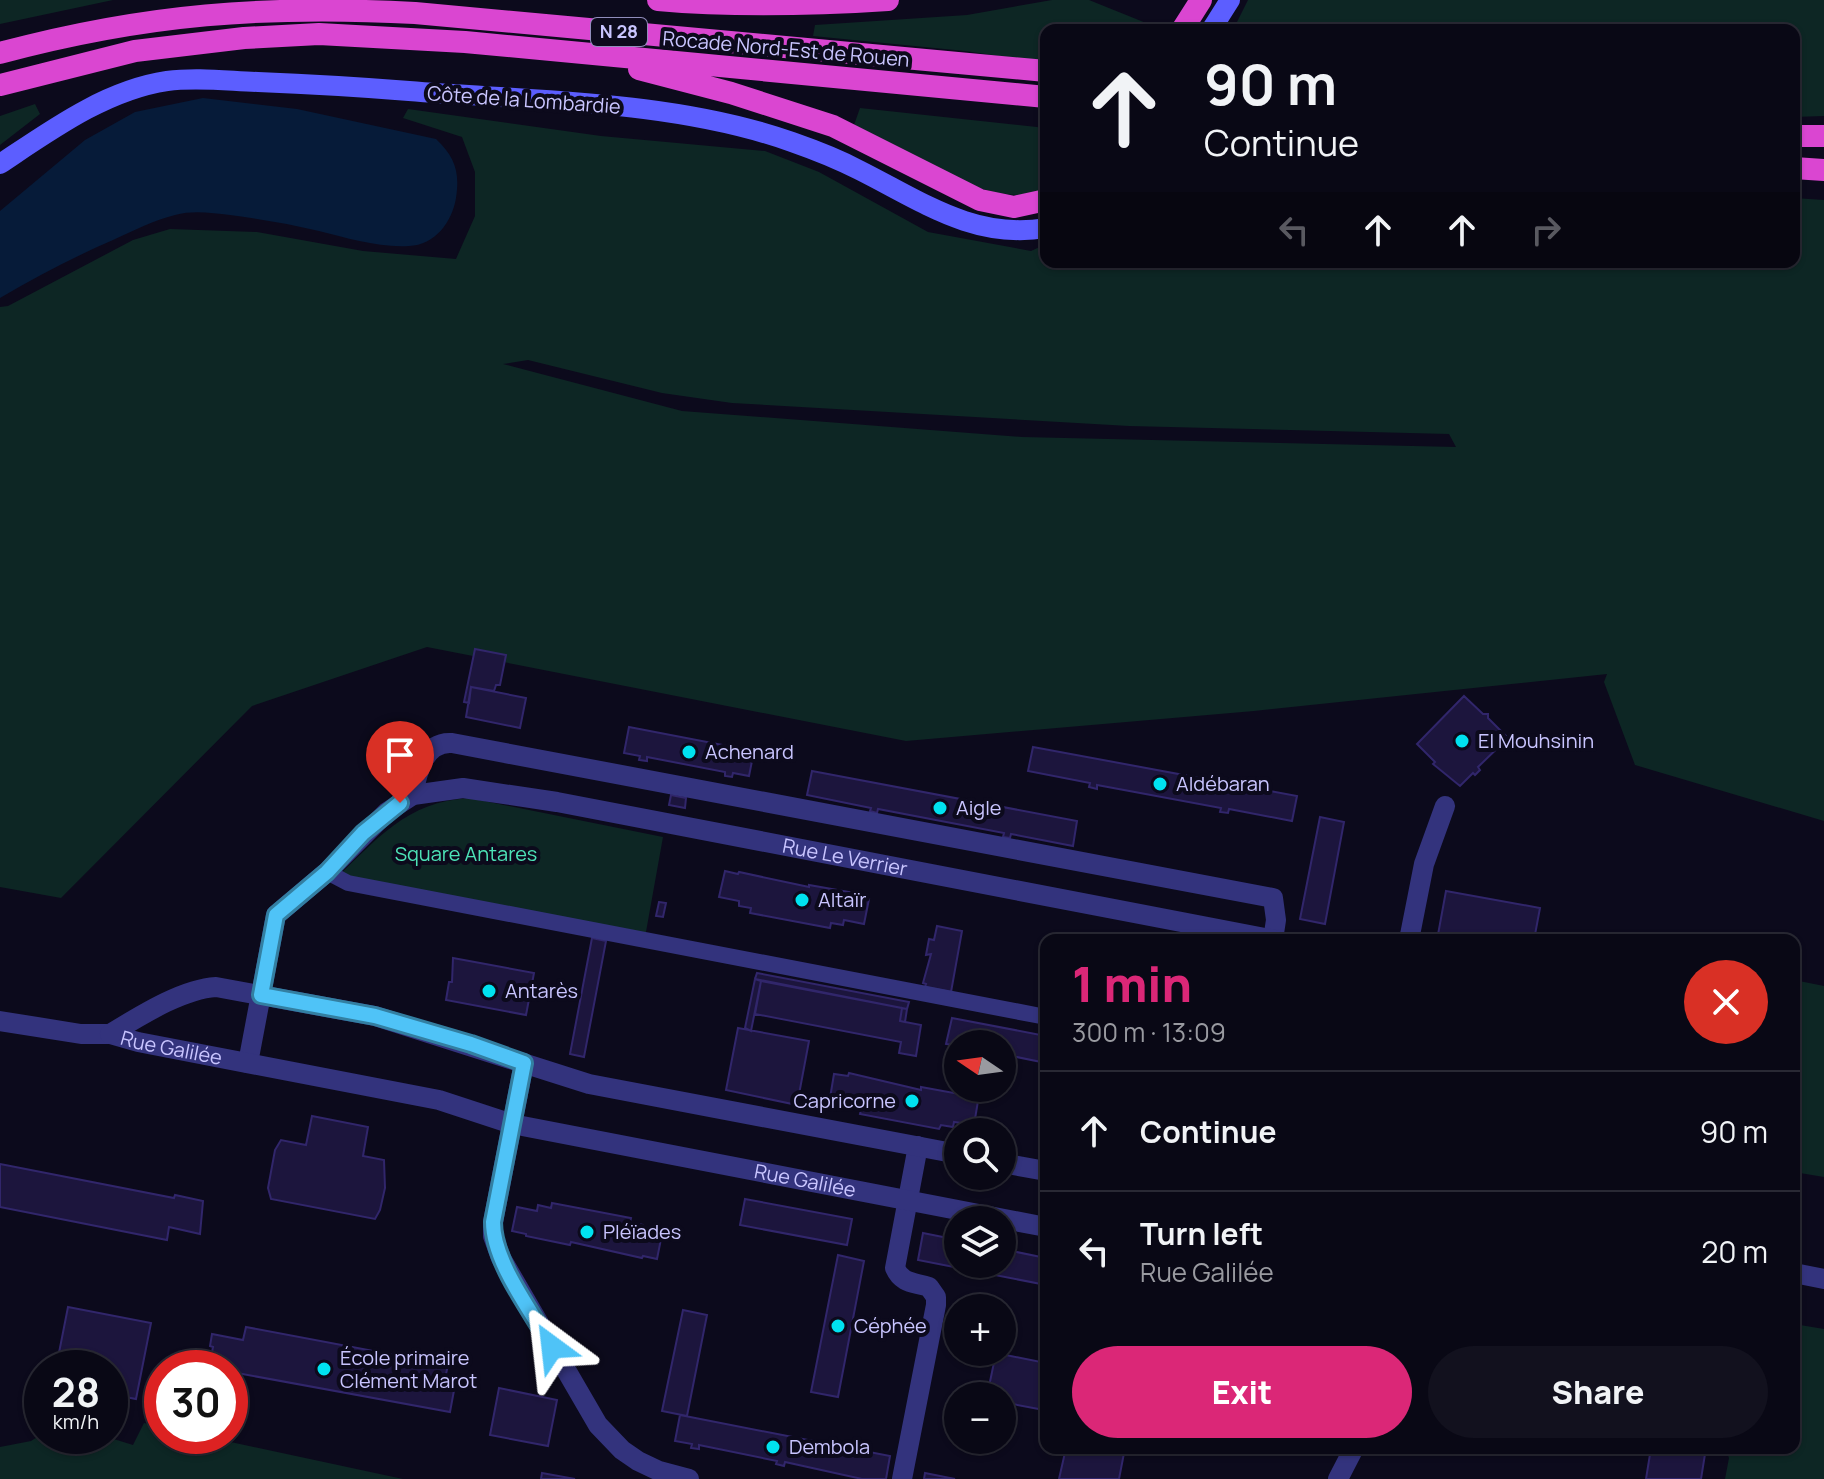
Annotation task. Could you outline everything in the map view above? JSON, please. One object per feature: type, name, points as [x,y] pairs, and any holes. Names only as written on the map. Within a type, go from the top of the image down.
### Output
[{"type":"highway","points":[[191,15],[255,0]]},
{"type":"highway","points":[[658,0],[713,5],[802,5],[888,0]]},
{"type":"highway","points":[[1186,24],[1201,0]]},
{"type":"highway","name":"Rocade Nord-Est de Rouen","points":[[0,53],[139,22],[191,15],[289,9],[415,13],[1040,70]]},
{"type":"highway","name":"Rocade Nord-Est de Rouen","points":[[0,85],[135,51],[244,38],[319,34],[389,36],[1040,96]]},
{"type":"highway","points":[[579,54],[805,115],[859,136],[980,200],[1014,207],[1040,201]]},
{"type":"highway","points":[[1800,136],[1824,136]]},
{"type":"highway","points":[[1800,168],[1824,170]]},
{"type":"main road","points":[[1215,24],[1230,0]]},
{"type":"main road","name":"Côte de la Lombardie","points":[[0,164],[79,113],[166,81],[349,86],[662,111],[729,123],[792,142],[857,169],[954,218],[984,228],[1040,228]]},
{"type":"street","points":[[248,1063],[276,915],[327,872],[363,833],[413,795],[425,755],[439,744],[452,743],[1273,898],[1276,920],[1270,934]]},
{"type":"street","name":"Rue Le Verrier","points":[[413,795],[443,790],[483,789],[1242,934]]},
{"type":"street","points":[[1410,934],[1424,864],[1445,806]]},
{"type":"street","points":[[327,872],[348,883],[1040,1016]]},
{"type":"street","name":"Rue Galilée","points":[[110,1034],[143,1014],[204,988],[216,987],[375,1016],[589,1084],[944,1151]]},
{"type":"street","points":[[0,1021],[81,1034],[110,1034]]},
{"type":"street","name":"Rue Galilée","points":[[110,1034],[439,1100],[512,1124],[1040,1226]]},
{"type":"street","points":[[524,1063],[493,1222],[493,1236],[501,1258],[598,1425],[622,1450],[638,1461],[659,1471],[689,1479]]},
{"type":"street","points":[[902,1479],[936,1305],[936,1297],[929,1287],[906,1282],[899,1277],[895,1268],[918,1146]]},
{"type":"street","points":[[1016,1166],[1040,1170]]},
{"type":"street","points":[[1800,1274],[1824,1279]]},
{"type":"street","points":[[1338,1479],[1351,1454]]},
{"type":"green space","points":[[0,0],[113,0],[0,24]]},
{"type":"green space","points":[[1052,0],[1089,0],[1149,24],[1040,24],[1040,62],[965,51],[813,36],[815,25],[967,15]]},
{"type":"green space","points":[[1248,0],[1824,0],[1824,116],[1800,117],[1800,24],[1236,24]]},
{"type":"green space","points":[[35,104],[40,114],[0,145],[0,116]]},
{"type":"green space","points":[[860,108],[1040,127],[1040,191],[1025,195],[975,187],[921,163],[854,125]]},
{"type":"green space","points":[[408,109],[601,136],[765,151],[819,172],[928,232],[1031,251],[1040,247],[1040,268],[1800,268],[1800,198],[1824,200],[1824,821],[1635,765],[1604,682],[1607,674],[1254,711],[906,741],[427,647],[252,706],[61,898],[0,887],[0,307],[8,306],[133,240],[170,229],[257,232],[363,251],[456,259],[475,216],[475,172],[462,137],[403,118]],"holes":[[[528,360],[662,393],[732,403],[1129,426],[1449,434],[1456,447],[1022,437],[682,411],[503,364]]]},
{"type":"green space","name":"Square Antares","points":[[469,798],[663,837],[644,943],[334,880],[379,837],[410,815],[447,801]]},
{"type":"green space","points":[[1800,981],[1824,986],[1824,1177],[1800,1173]]},
{"type":"green space","points":[[1800,1325],[1824,1329],[1824,1479],[1725,1479],[1727,1454],[1800,1454]]},
{"type":"green space","points":[[144,1423],[144,1454],[248,1454],[248,1446],[403,1479],[0,1479],[0,1447],[24,1442],[24,1454],[128,1454],[128,1443],[133,1445]]},
{"type":"water","points":[[203,98],[297,109],[436,139],[448,152],[456,173],[456,198],[451,215],[434,237],[418,245],[398,246],[364,242],[252,218],[182,213],[151,223],[84,253],[0,298],[0,211],[85,140],[135,112]]},
{"type":"building","points":[[475,649],[506,655],[500,685],[496,685],[494,691],[471,687],[469,703],[464,702]]},
{"type":"building","points":[[471,687],[526,698],[520,728],[466,717]]},
{"type":"building","name":"El Mouhsinin","points":[[1464,696],[1483,714],[1488,714],[1488,718],[1508,738],[1478,767],[1480,770],[1475,775],[1473,773],[1460,786],[1433,764],[1435,762],[1417,744]]},
{"type":"building","name":"Achenard","points":[[629,727],[754,751],[749,776],[733,773],[732,777],[725,776],[725,772],[647,757],[647,761],[639,760],[640,756],[624,753]]},
{"type":"building","name":"Aldébaran","points":[[1033,747],[1297,796],[1292,821],[1229,809],[1228,813],[1220,812],[1221,808],[1097,785],[1097,789],[1089,787],[1090,783],[1028,771]]},
{"type":"building","name":"Aigle","points":[[812,771],[1077,821],[1073,846],[1011,834],[1010,838],[1003,837],[1004,833],[878,809],[877,813],[870,811],[871,808],[807,795]]},
{"type":"building","points":[[671,795],[686,798],[685,808],[669,805]]},
{"type":"building","points":[[1320,817],[1344,822],[1325,924],[1300,919]]},
{"type":"building","name":"Altaïr","points":[[725,871],[855,893],[855,896],[869,899],[864,924],[844,920],[843,925],[831,923],[830,928],[750,913],[751,908],[739,906],[739,901],[719,897]]},
{"type":"building","points":[[1446,891],[1540,908],[1535,934],[1438,934]]},
{"type":"building","points":[[659,902],[666,903],[663,917],[656,916]]},
{"type":"building","points":[[937,926],[962,931],[951,992],[925,987],[923,983],[931,954],[926,955],[929,939],[934,940]]},
{"type":"building","points":[[592,938],[606,941],[584,1057],[570,1054]]},
{"type":"building","name":"Antarès","points":[[453,958],[534,973],[526,1015],[446,1000],[449,982],[452,982]]},
{"type":"building","points":[[757,973],[909,1002],[907,1009],[755,979]]},
{"type":"building","points":[[755,979],[761,981],[751,1031],[745,1028]]},
{"type":"building","points":[[761,981],[902,1008],[900,1021],[921,1025],[916,1056],[899,1053],[901,1042],[755,1014]]},
{"type":"building","points":[[902,1008],[907,1009],[905,1022],[900,1021]]},
{"type":"building","points":[[952,1018],[1015,1030],[949,1030]]},
{"type":"building","points":[[738,1028],[809,1041],[797,1105],[726,1090]]},
{"type":"building","points":[[1016,1030],[1040,1035],[1040,1062],[1016,1057]]},
{"type":"building","name":"Capricorne","points":[[849,1073],[921,1090],[921,1087],[944,1091],[944,1102],[978,1102],[975,1118],[944,1118],[944,1126],[939,1129],[860,1114],[861,1110],[848,1107],[849,1102],[830,1098],[834,1074],[848,1076]]},
{"type":"building","points":[[312,1116],[368,1127],[363,1156],[384,1160],[385,1188],[375,1219],[271,1199],[268,1188],[275,1150],[281,1140],[306,1145]]},
{"type":"building","points":[[0,1164],[203,1201],[200,1234],[169,1227],[167,1240],[0,1207]]},
{"type":"building","points":[[745,1199],[852,1219],[847,1245],[740,1225]]},
{"type":"building","name":"Pléïades","points":[[552,1203],[631,1218],[630,1222],[643,1225],[642,1230],[662,1234],[657,1259],[571,1242],[570,1245],[512,1231],[517,1207],[537,1211],[538,1205],[551,1208]]},
{"type":"building","points":[[923,1233],[944,1237],[944,1265],[918,1260]]},
{"type":"building","points":[[1016,1252],[1040,1257],[1040,1284],[1010,1278],[1016,1278]]},
{"type":"building","name":"Céphée","points":[[838,1255],[864,1261],[838,1397],[811,1392]]},
{"type":"building","points":[[68,1307],[151,1323],[136,1399],[128,1397],[128,1350],[60,1350]]},
{"type":"building","points":[[683,1310],[707,1315],[687,1416],[662,1411]]},
{"type":"building","points":[[246,1327],[448,1365],[444,1383],[455,1385],[450,1412],[248,1375],[248,1350],[212,1350],[210,1346],[212,1334],[243,1340]]},
{"type":"building","points":[[1016,1357],[1040,1362],[1040,1409],[1016,1405],[1016,1382],[990,1382],[993,1366],[1016,1366]]},
{"type":"building","points":[[499,1388],[557,1400],[548,1446],[490,1435]]},
{"type":"building","name":"Dembola","points":[[680,1415],[890,1456],[886,1479],[862,1479],[785,1462],[784,1466],[776,1464],[777,1461],[699,1445],[699,1449],[691,1448],[692,1444],[675,1441]]},
{"type":"building","points":[[1065,1454],[1124,1454],[1119,1479],[1059,1479]]},
{"type":"building","points":[[1650,1454],[1705,1454],[1701,1479],[1646,1479]]},
{"type":"building","points":[[542,1473],[575,1479],[541,1479]]},
{"type":"building","points":[[925,1473],[955,1479],[924,1479]]},
{"type":"place","name":"El Mouhsinin","points":[[1462,741]]},
{"type":"place","name":"Achenard","points":[[689,752]]},
{"type":"place","name":"Aldébaran","points":[[1160,784]]},
{"type":"place","name":"Aigle","points":[[940,808]]},
{"type":"place","name":"Altaïr","points":[[802,900]]},
{"type":"place","name":"Antarès","points":[[489,991]]},
{"type":"place","name":"Capricorne","points":[[912,1101]]},
{"type":"place","name":"Pléïades","points":[[587,1232]]},
{"type":"place","name":"Céphée","points":[[838,1326]]},
{"type":"place","name":"École primaire Clément Marot","points":[[324,1369]]},
{"type":"place","name":"Dembola","points":[[773,1447]]},
{"type":"route","points":[[400,803],[363,833],[327,872],[276,915],[261,995],[375,1016],[524,1063],[493,1222],[493,1236],[501,1258],[552,1347]]}]
